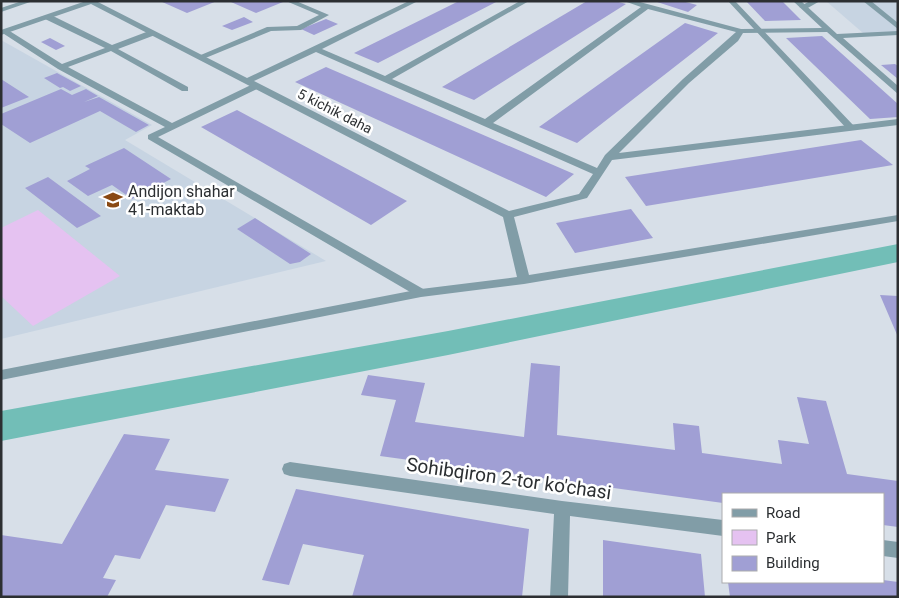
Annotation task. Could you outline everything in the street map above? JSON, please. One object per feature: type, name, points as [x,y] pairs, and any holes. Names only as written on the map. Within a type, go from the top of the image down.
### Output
[{"type":"street","points":[[1,10],[30,1]]},
{"type":"street","points":[[200,57],[270,29],[298,28],[325,15],[289,1]]},
{"type":"street","points":[[415,1],[316,49],[151,137],[421,293]]},
{"type":"street","points":[[385,79],[526,1]]},
{"type":"street","points":[[627,1],[741,31],[828,30]]},
{"type":"street","points":[[730,1],[851,128]]},
{"type":"street","points":[[796,1],[898,91]]},
{"type":"street","points":[[803,7],[816,1]]},
{"type":"street","points":[[866,1],[898,27]]},
{"type":"street","points":[[3,32],[91,2]]},
{"type":"street","name":"5 kichik daha","points":[[91,2],[508,215]]},
{"type":"street","points":[[486,123],[646,7]]},
{"type":"street","points":[[48,17],[111,48],[185,89]]},
{"type":"street","points":[[524,280],[508,215],[583,196],[609,157],[686,81],[736,39],[741,31]]},
{"type":"street","points":[[3,32],[61,67],[172,127]]},
{"type":"street","points":[[61,67],[152,33]]},
{"type":"street","points":[[835,36],[898,34]]},
{"type":"street","points":[[316,49],[598,172]]},
{"type":"street","points":[[609,157],[898,122]]},
{"type":"street","points":[[1,375],[421,293],[524,280],[898,218]]},
{"type":"street","name":"Sohibqiron 2-tor ko'chasi","points":[[290,469],[562,508],[722,528]]},
{"type":"street","points":[[559,597],[562,508]]},
{"type":"street","points":[[884,548],[898,550]]},
{"type":"shaded area","points":[[826,1],[898,1],[898,33],[863,33]]},
{"type":"shaded area","name":"Andijon shahar 41-maktab","points":[[1,40],[152,125],[125,140],[326,261],[1,339]]},
{"type":"green space","points":[[38,210],[120,276],[33,326],[1,296],[1,228]]},
{"type":"building","points":[[160,1],[217,1],[187,13]]},
{"type":"building","points":[[459,1],[498,1],[378,63],[354,53]]},
{"type":"building","points":[[587,1],[615,1],[626,4],[474,100],[442,87]]},
{"type":"building","points":[[654,1],[682,1],[697,5],[688,12]]},
{"type":"building","points":[[746,1],[782,1],[801,20],[765,21]]},
{"type":"building","points":[[231,2],[283,2],[256,13]]},
{"type":"building","points":[[244,17],[253,22],[232,30],[222,26]]},
{"type":"building","points":[[326,19],[338,24],[314,35],[301,29]]},
{"type":"building","points":[[685,23],[718,33],[577,143],[539,127]]},
{"type":"building","points":[[822,36],[898,104],[898,117],[870,119],[786,38]]},
{"type":"building","points":[[50,38],[65,46],[56,50],[41,42]]},
{"type":"building","points":[[895,64],[898,66],[898,79],[881,65]]},
{"type":"building","points":[[326,67],[574,174],[546,197],[295,82]]},
{"type":"building","points":[[57,73],[81,86],[70,91],[63,87],[60,88],[44,78]]},
{"type":"building","points":[[1,79],[29,97],[1,108]]},
{"type":"building","points":[[61,89],[72,95],[86,89],[98,96],[84,102],[99,97],[149,125],[136,132],[100,111],[30,143],[1,124],[1,114]]},
{"type":"building","points":[[237,110],[407,201],[371,225],[201,127]]},
{"type":"building","points":[[861,140],[893,165],[646,206],[625,177]]},
{"type":"building","points":[[124,148],[171,179],[132,199],[112,185],[88,196],[67,181],[90,169],[85,166]]},
{"type":"building","points":[[48,177],[101,216],[77,228],[25,188]]},
{"type":"building","points":[[631,209],[653,238],[575,253],[556,223]]},
{"type":"building","points":[[255,218],[311,254],[300,262],[290,264],[237,229]]},
{"type":"building","points":[[880,295],[898,296],[898,337]]},
{"type":"building","points":[[531,363],[560,366],[557,435],[675,450],[673,423],[699,426],[702,453],[782,464],[778,440],[809,444],[797,397],[826,401],[847,474],[898,481],[898,527],[884,525],[884,493],[722,493],[722,503],[380,456],[396,400],[361,395],[368,375],[425,383],[415,422],[524,437]]},
{"type":"building","points":[[124,434],[170,439],[155,470],[229,479],[215,512],[166,505],[140,559],[115,555],[103,578],[116,580],[107,597],[1,597],[1,535],[62,544]]},
{"type":"building","points":[[296,489],[529,529],[522,597],[352,597],[364,555],[303,544],[289,585],[262,580]]},
{"type":"building","points":[[603,540],[701,554],[705,597],[603,596]]},
{"type":"building","points":[[884,580],[898,582],[898,597],[730,597],[728,583],[884,583]]},
{"type":"waterway","points":[[1,426],[448,343],[898,253]]},
{"type":"place","name":"Andijon shahar 41-maktab","points":[[113,200]]}]
